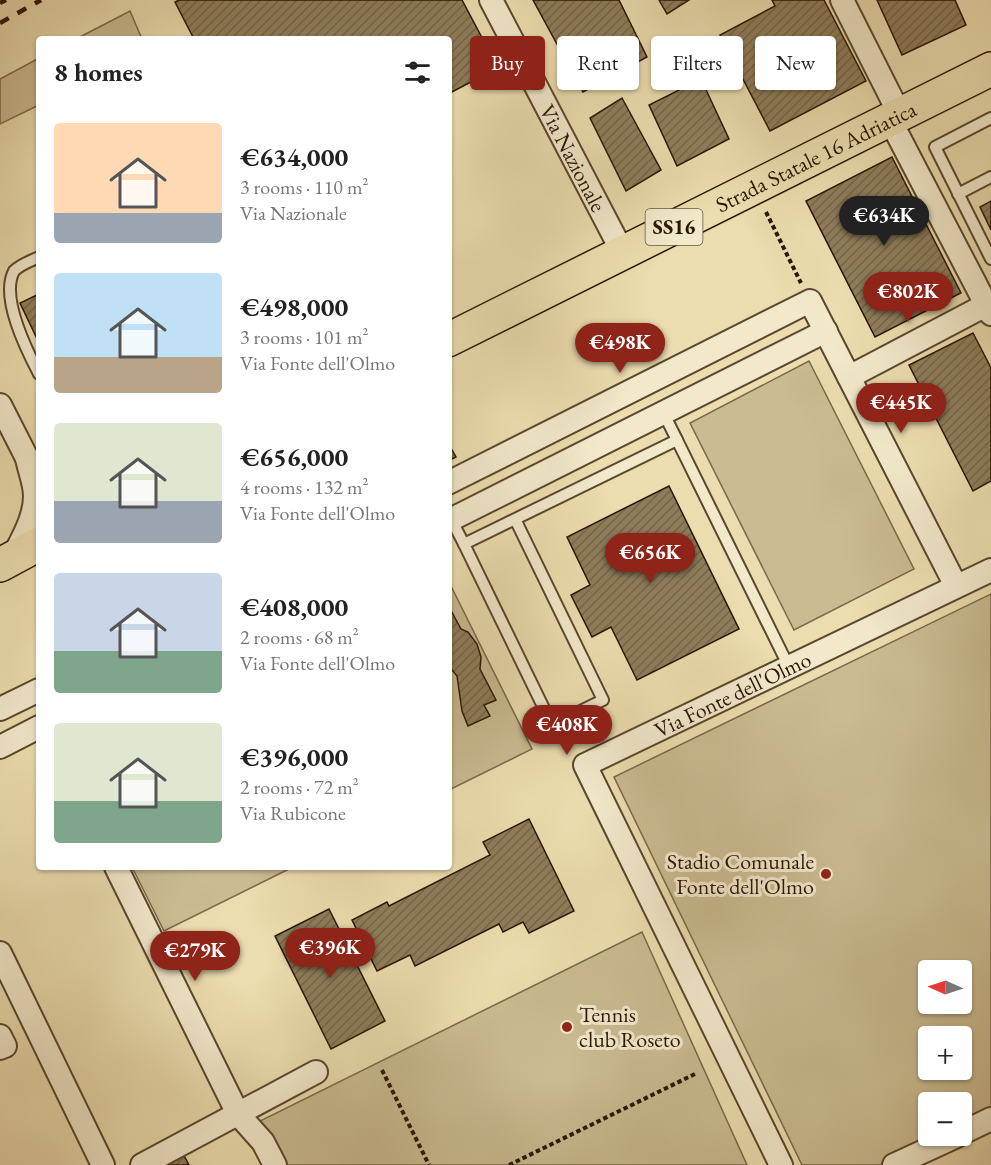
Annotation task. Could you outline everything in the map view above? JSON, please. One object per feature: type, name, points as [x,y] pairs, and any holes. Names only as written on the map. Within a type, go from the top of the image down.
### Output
[{"type":"main road","name":"Strada Statale 16 Adriatica","points":[[452,338],[991,69]]},
{"type":"main road","points":[[6,563],[36,546]]},
{"type":"street","name":"Via Nazionale","points":[[491,0],[623,253]]},
{"type":"street","points":[[842,0],[895,117],[987,301],[849,377]]},
{"type":"street","points":[[452,481],[810,301],[956,586]]},
{"type":"street","points":[[452,519],[826,331]]},
{"type":"street","points":[[0,405],[33,466],[35,494],[33,509],[22,540],[6,563]]},
{"type":"street","name":"Via Fonte dell'Olmo","points":[[781,1165],[585,765],[991,570]]},
{"type":"street","points":[[0,709],[36,691]]},
{"type":"street","points":[[0,747],[36,729]]},
{"type":"street","points":[[117,870],[238,1114],[263,1142],[275,1165]]},
{"type":"street","points":[[0,953],[103,1165]]},
{"type":"street","points":[[0,1036],[4,1046],[0,1048]]},
{"type":"street","points":[[142,1165],[316,1072]]},
{"type":"street","points":[[972,1128],[991,1119]]},
{"type":"street","points":[[894,1165],[935,1146]]},
{"type":"lane","points":[[991,118],[935,147],[991,259]]},
{"type":"lane","points":[[958,194],[991,177]]},
{"type":"lane","points":[[36,258],[14,271],[8,279],[5,298],[9,315],[36,368]]},
{"type":"lane","points":[[663,412],[789,667]]},
{"type":"lane","points":[[464,544],[677,440]]},
{"type":"lane","points":[[452,523],[552,725],[603,700],[515,519]]},
{"type":"path","points":[[764,209],[810,301]]},
{"type":"path","points":[[382,1070],[429,1165]]},
{"type":"path","points":[[509,1165],[695,1074]]},
{"type":"shaded area","points":[[130,11],[141,36],[82,36]]},
{"type":"shaded area","points":[[36,60],[36,106],[0,124],[0,79]]},
{"type":"shaded area","points":[[809,361],[914,569],[794,630],[690,423]]},
{"type":"shaded area","points":[[452,588],[532,749],[452,789]]},
{"type":"shaded area","name":"Stadio Comunale Fonte dell'Olmo","points":[[991,594],[991,1111],[972,1120],[972,1092],[918,1092],[918,1146],[920,1146],[880,1165],[802,1165],[614,777]]},
{"type":"shaded area","points":[[134,870],[287,870],[164,931]]},
{"type":"shaded area","name":"Tennis club Roseto","points":[[642,932],[747,1165],[277,1165],[256,1123]]},
{"type":"building","points":[[179,0],[462,0],[481,36],[470,36],[470,83],[452,92],[452,36],[192,36],[175,2]]},
{"type":"building","points":[[533,0],[619,0],[637,36],[557,36],[557,44]]},
{"type":"building","points":[[659,0],[689,0],[667,14]]},
{"type":"building","points":[[772,0],[824,0],[866,81],[770,131],[743,79],[743,36],[720,35],[775,6]]},
{"type":"building","points":[[877,0],[955,0],[966,25],[902,55]]},
{"type":"building","points":[[639,41],[647,57],[639,61]]},
{"type":"building","points":[[679,90],[706,90],[729,139],[677,166],[649,105]]},
{"type":"building","points":[[622,98],[661,170],[626,191],[590,118]]},
{"type":"building","points":[[892,157],[961,293],[875,337],[806,201]]},
{"type":"building","points":[[991,201],[991,230],[980,207]]},
{"type":"building","points":[[36,295],[36,337],[20,303]]},
{"type":"building","points":[[973,333],[991,368],[991,481],[973,491],[909,365]]},
{"type":"building","points":[[669,486],[739,629],[637,680],[611,627],[592,637],[571,595],[590,585],[567,537]]},
{"type":"building","points":[[452,612],[461,629],[468,632],[477,644],[481,657],[480,669],[496,700],[484,705],[490,716],[468,726],[462,711],[457,676],[452,670]]},
{"type":"building","points":[[529,819],[574,911],[529,933],[523,922],[503,932],[499,924],[415,966],[410,955],[377,971],[352,920],[387,902],[389,906],[490,855],[483,842]]},
{"type":"building","points":[[329,909],[385,1021],[331,1049],[275,936]]},
{"type":"building","points":[[180,1148],[189,1165],[166,1165]]},
{"type":"railway","points":[[0,3],[6,0]]},
{"type":"railway","points":[[0,23],[41,0]]},
{"type":"place","name":"Stadio Comunale Fonte dell'Olmo","points":[[826,874]]},
{"type":"place","name":"Tennis club Roseto","points":[[567,1027]]}]
